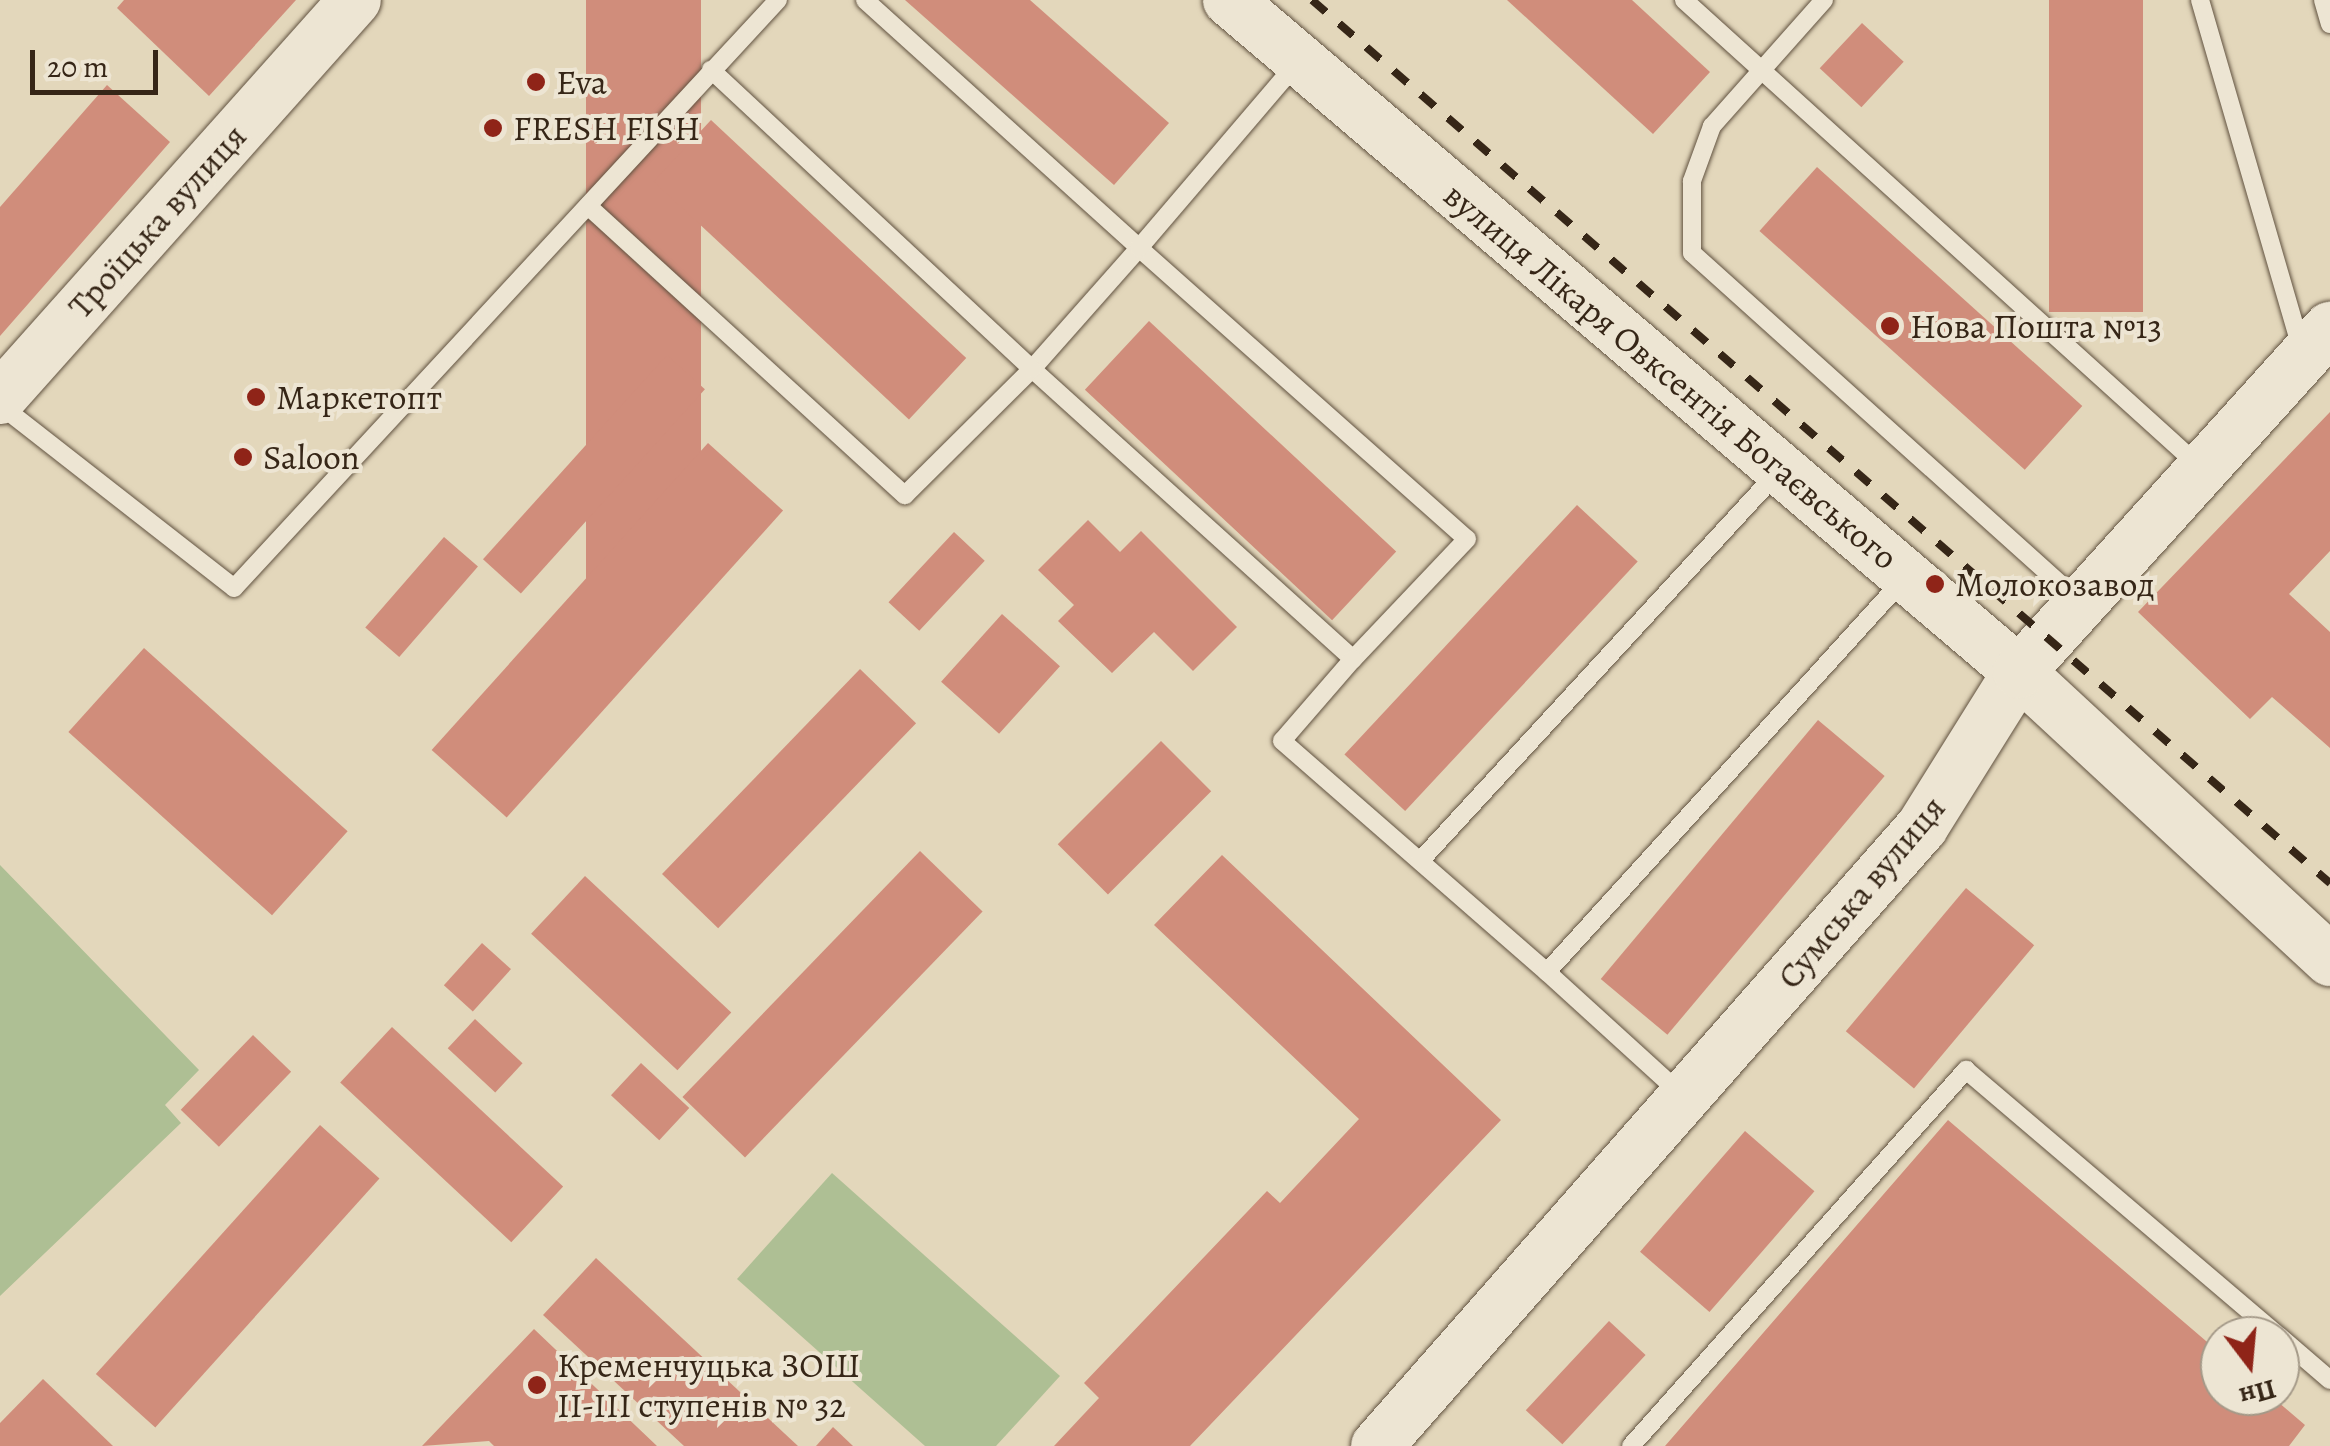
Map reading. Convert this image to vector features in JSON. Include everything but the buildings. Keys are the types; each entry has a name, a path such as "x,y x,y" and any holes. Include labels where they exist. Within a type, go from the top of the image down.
{"street":[{"name":"Троїцька вулиця","path":"0,401 355,0"},
{"name":"вулиця Лікаря Овксентія Богаєвського","path":"1229,0 2019,672 2330,960"},
{"name":"Сумська вулиця","path":"1378,1446 1922,828 2019,672 2200,467 2317,342"}],"lane":[{"path":"0,401 234,588 778,0"},
{"path":"865,0 1467,539 1353,659 1282,741 1685,1098"},
{"path":"1684,0 2200,467"},
{"path":"1824,0 1712,126 1692,182 1692,253 2082,604"},
{"path":"2200,0 2317,342"},
{"path":"2324,0 2330,24"},
{"path":"588,206 904,495 1032,369 1299,60"},
{"path":"711,70 1032,369 1353,659"},
{"path":"1420,861 1780,469"},
{"path":"1547,972 1906,576"},
{"path":"1630,1446 1966,1070 2256,1316"},
{"path":"2300,1354 2330,1380"}],"green space":[{"path":"0,865 199,1070 165,1105 181,1123 0,1296"},
{"path":"832,1173 1060,1376 996,1446 925,1446 737,1279"}],"railway":[{"path":"1312,0 2330,883"}],"place":[{"name":"Eva","path":"536,82"},
{"name":"FRESH FISH","path":"493,128"},
{"name":"Нова Пошта №13","path":"1890,326"},
{"name":"Маркетопт","path":"256,397"},
{"name":"Saloon","path":"243,457"},
{"name":"Молокозавод","path":"1935,584"},
{"name":"Кременчуцька ЗОШ ІІ-ІІІ ступенів № 32","path":"537,1385"}]}
